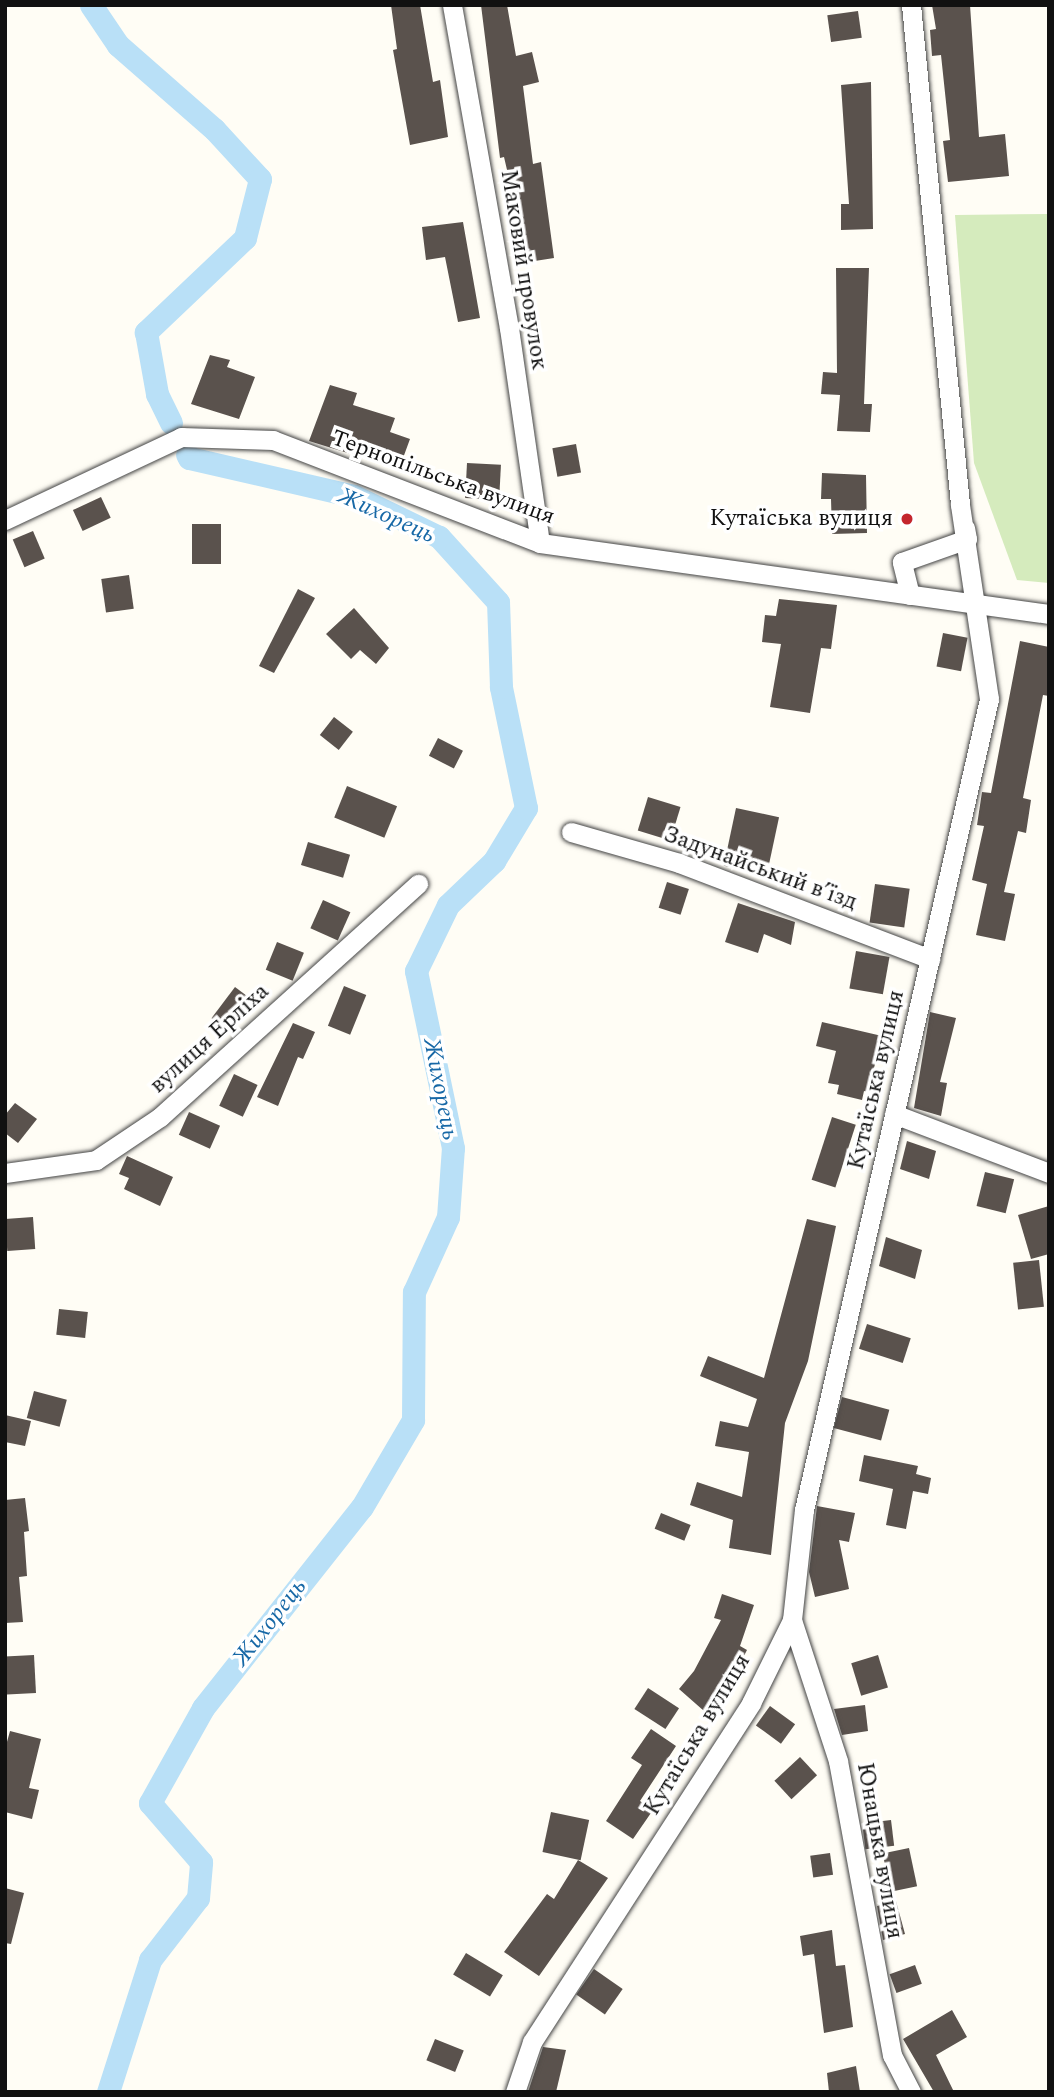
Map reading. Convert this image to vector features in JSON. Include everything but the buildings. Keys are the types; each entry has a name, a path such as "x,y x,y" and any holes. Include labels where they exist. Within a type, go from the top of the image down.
{"street":[{"name":"Маковий провулок","path":"452,5 509,328 540,544"},
{"name":"Кутаїська вулиця","path":"514,2092 532,2042 751,1703 792,1620 804,1510 989,699 977,604 962,519 911,5"},
{"name":"Тернопільська вулиця","path":"5,520 181,437 273,440 540,544 1049,614"},
{"path":"910,595 902,562 967,539 962,519"},
{"name":"Задунайський в’їзд","path":"571,832 679,863 930,959"},
{"name":"вулиця Ерліха","path":"5,1173 96,1160 160,1117 418,884"},
{"path":"894,1114 1049,1173"},
{"name":"Юнацька вулиця","path":"792,1620 838,1761 891,2055 911,2092"}],"green space":[{"path":"1049,214 1049,583 1017,580 974,463 955,215"}],"waterway":[{"name":"Жихорець","path":"91,5 118,45 214,129 260,179 245,238 146,332 157,394 171,423"},
{"name":"Жихорець","path":"108,2092 150,1960 198,1898 201,1862 150,1803 203,1708 362,1507 413,1420 414,1292 448,1217 453,1148 416,971 448,905 494,861 526,808 501,687 498,602 439,537 354,496 189,458 187,454"}],"place":[{"name":"Кутаїська вулиця","path":"907,519"}]}
